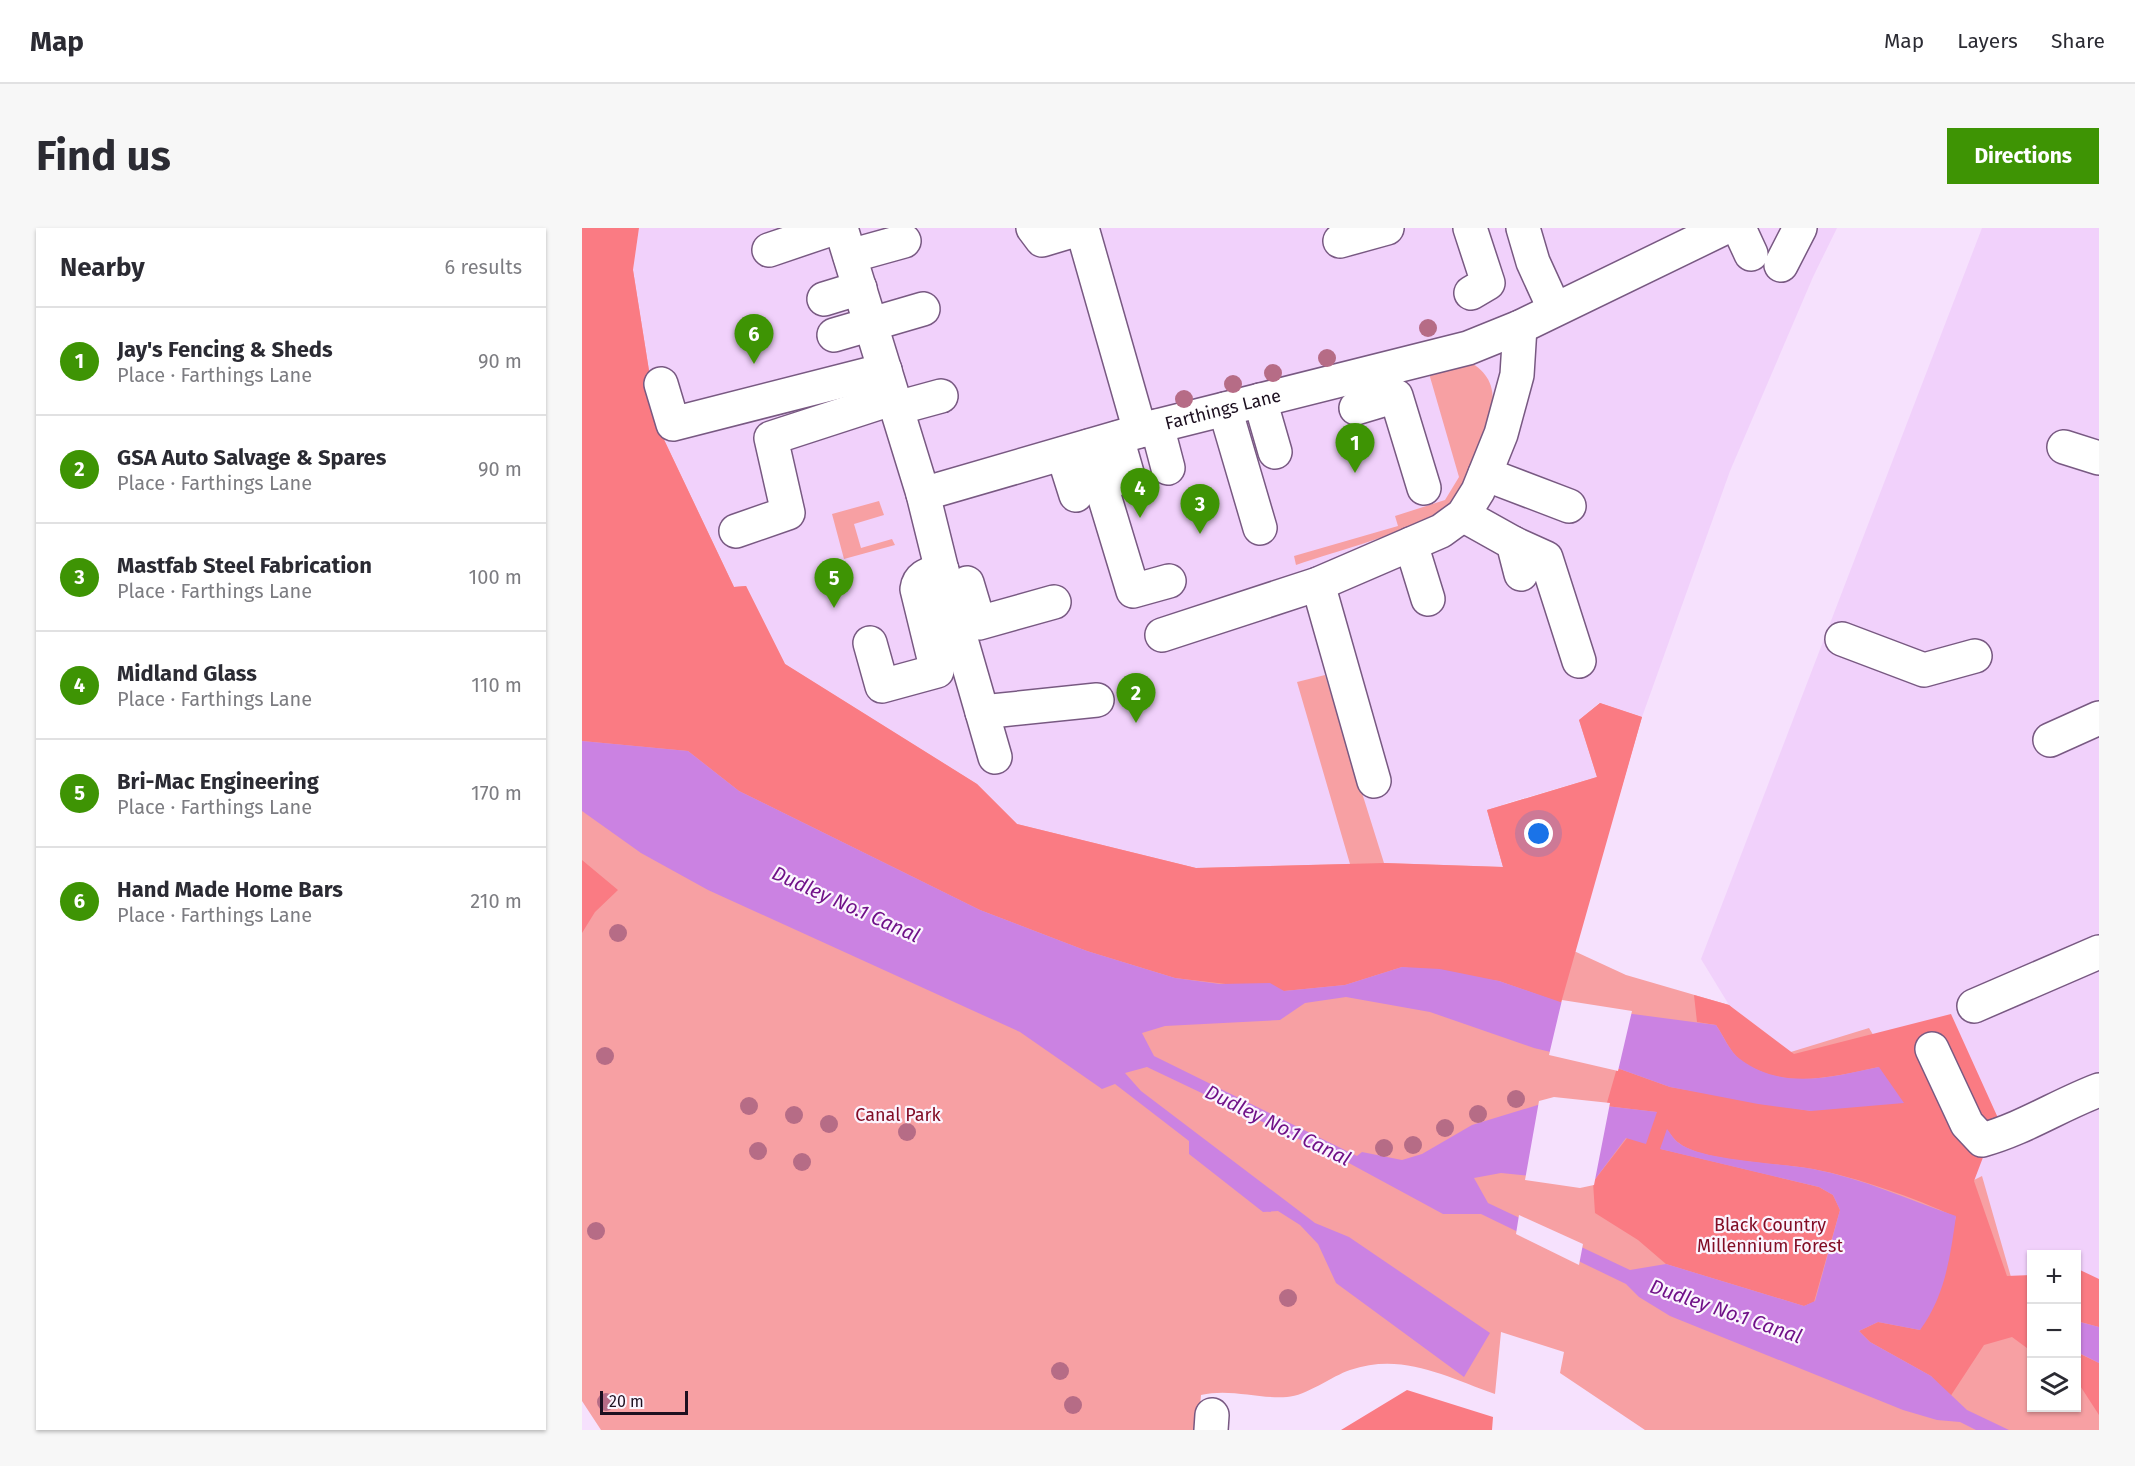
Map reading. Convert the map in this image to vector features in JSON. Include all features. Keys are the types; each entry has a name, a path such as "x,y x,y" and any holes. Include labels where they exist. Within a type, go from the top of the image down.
{"street":[{"path":"769,250 834,228"},
{"path":"1033,228 1042,240 1082,228 1133,591 1169,581"},
{"path":"1340,241 1387,228"},
{"path":"1471,293 1488,283 1469,240 1523,228 1533,262 1554,308"},
{"name":"Farthings Lane","path":"923,494 1113,439 1260,400 1355,405 1468,348 1520,327 1676,238 1724,228"},
{"path":"1757,249 1800,228"},
{"path":"904,241 846,242 923,494 952,570 979,623 1054,602"},
{"path":"824,299 860,288"},
{"path":"834,335 923,309"},
{"path":"1162,635 1318,584 1441,531 1463,515 1485,474 1501,434 1517,375 1520,327"},
{"path":"661,384 673,424 892,392 941,396"},
{"path":"736,531 788,513 771,438 892,392"},
{"path":"1355,405 1396,396 1425,488"},
{"path":"1260,400 1275,452"},
{"path":"1225,409 1260,528"},
{"path":"1113,439 1168,468"},
{"path":"1113,439 1129,480"},
{"path":"1076,495 1113,439"},
{"path":"2064,447 2099,458"},
{"path":"1485,474 1569,506"},
{"path":"1463,515 1513,543 1546,558 1579,661"},
{"path":"1513,543 1521,574"},
{"path":"1411,544 1428,599"},
{"path":"870,643 882,686 937,671 917,589 918,582 925,575 952,570"},
{"path":"952,570 982,712 995,757"},
{"path":"1318,584 1374,781"},
{"path":"1842,639 1924,670 1975,656"},
{"path":"982,712 1097,700"},
{"path":"2050,740 2099,718"},
{"path":"1974,1006 2099,952"},
{"path":"1932,1049 1967,1124 1982,1140 2010,1132 2099,1090"}],"shaded area":[{"path":"639,228 1837,228 1813,277 1730,471 1642,717 1599,703 1579,720 1597,777 1504,804 1503,867 1384,863 1196,868 1017,824 977,784 785,664 746,587 734,587 658,427 633,270"},
{"path":"1982,228 2099,228 2099,1279 2081,1272 2081,1250 2027,1250 2027,1275 2007,1277 1794,1054 1729,1005 1701,959"}],"green space":[{"name":"Canal Park","path":"582,228 633,270 658,427 734,587 746,586 785,664 977,784 1017,824 1196,868 1350,864 1297,682 1325,675 1384,863 1503,867 1487,810 1597,777 1579,720 1600,703 1642,717 1574,951 1626,975 1729,1005 1781,1055 1869,1028 1964,1185 1982,1176 2013,1284 2027,1282 2027,1412 2081,1412 2081,1279 2099,1290 2099,1430 1645,1430 1560,1373 1564,1352 1501,1332 1495,1394 1424,1369 1406,1365 1369,1365 1350,1370 1294,1396 1276,1397 1233,1393 1201,1395 1198,1430 601,1430 582,1401"},
{"path":"582,228 639,228 633,270 658,427 734,587 746,586 785,664 977,784 1017,824 1196,868 1384,863 1503,867 1487,810 1597,777 1579,720 1600,703 1642,717 1561,1003 1499,981 1402,967 1345,985 1284,991 1175,978 1087,951 980,910 739,791 688,751 582,741"},
{"path":"1463,359 1483,372 1490,384 1493,399 1482,445 1471,473 1457,496 1436,514 1418,523 1296,565 1294,556 1398,526 1395,516 1445,500 1459,477 1428,370"},
{"path":"879,501 884,515 854,524 861,548 892,539 895,545 844,559 832,514"},
{"path":"582,860 618,890 595,912 582,933"},
{"name":"Black Country Millennium Forest","path":"1694,995 1729,1005 1794,1054 1951,1014 1998,1118 1974,1181 2007,1276 2027,1275 2027,1348 2012,1337 1984,1345 1950,1397 1931,1376 1870,1342 1859,1331 1878,1322 1920,1330 1956,1217 1866,1183 1813,1169 1705,1154 1679,1143 1667,1130 1661,1149 1819,1187 1833,1195 1840,1210 1814,1302 1804,1306 1666,1264 1638,1240 1595,1213 1593,1182 1627,1138 1657,1112 1606,1106 1617,1068 1670,1087 1811,1111 1879,1067 1808,1079 1773,1076 1756,1070 1736,1057 1716,1025 1697,1022"},
{"path":"2081,1270 2099,1279 2099,1327 2081,1322"},
{"path":"2081,1354 2099,1363 2099,1415 2081,1387"},
{"path":"1407,1390 1493,1417 1492,1430 1341,1430"}],"water":[{"name":"Dudley No.1 Canal","path":"582,741 688,751 739,791 980,910 1087,951 1175,978 1220,984 1270,983 1284,991 1345,985 1402,967 1440,969 1499,981 1572,1006 1716,1025 1736,1056 1756,1069 1773,1075 1808,1079 1879,1067 1904,1103 1811,1111 1758,1104 1670,1087 1617,1068 1534,1048 1430,1012 1346,997 1305,1003 1280,1020 1165,1026 1142,1033 1154,1056 1357,1156 1362,1152 1402,1160 1422,1154 1472,1125 1554,1100 1657,1112 1646,1144 1626,1138 1593,1182 1501,1173 1474,1178 1488,1203 1630,1270 1666,1264 1804,1306 1815,1301 1840,1210 1833,1195 1819,1187 1660,1149 1667,1129 1679,1143 1705,1154 1831,1173 1956,1216 1949,1262 1941,1290 1920,1330 1878,1322 1859,1331 1870,1342 1931,1376 1967,1410 2009,1430 1976,1430 1960,1422 1937,1420 1903,1410 1670,1316 1639,1297 1626,1284 1481,1214 1443,1214 1347,1162 1147,1067 1125,1073 1141,1091 1315,1223 1349,1237 1490,1333 1464,1377 1336,1283 1318,1244 1300,1225 1278,1211 1263,1212 1189,1154 1189,1141 1115,1084 1102,1089 1020,1032 708,890 641,853 582,811"},
{"path":"2081,1322 2099,1327 2099,1363 2081,1354"}],"pier":[{"path":"1562,1000 1632,1011 1618,1071 1549,1055"},
{"path":"1554,1097 1610,1103 1594,1185 1580,1188 1525,1180 1539,1101"},
{"path":"1519,1215 1583,1244 1579,1265 1516,1234"}],"place":[{"name":"Hand Made Home Bars","path":"754,364"},
{"name":"Jay's Fencing & Sheds","path":"1355,473"},
{"name":"Midland Glass","path":"1140,518"},
{"name":"Mastfab Steel Fabrication","path":"1200,534"},
{"name":"Bri-Mac Engineering","path":"834,608"},
{"name":"GSA Auto Salvage & Spares","path":"1136,723"}]}
